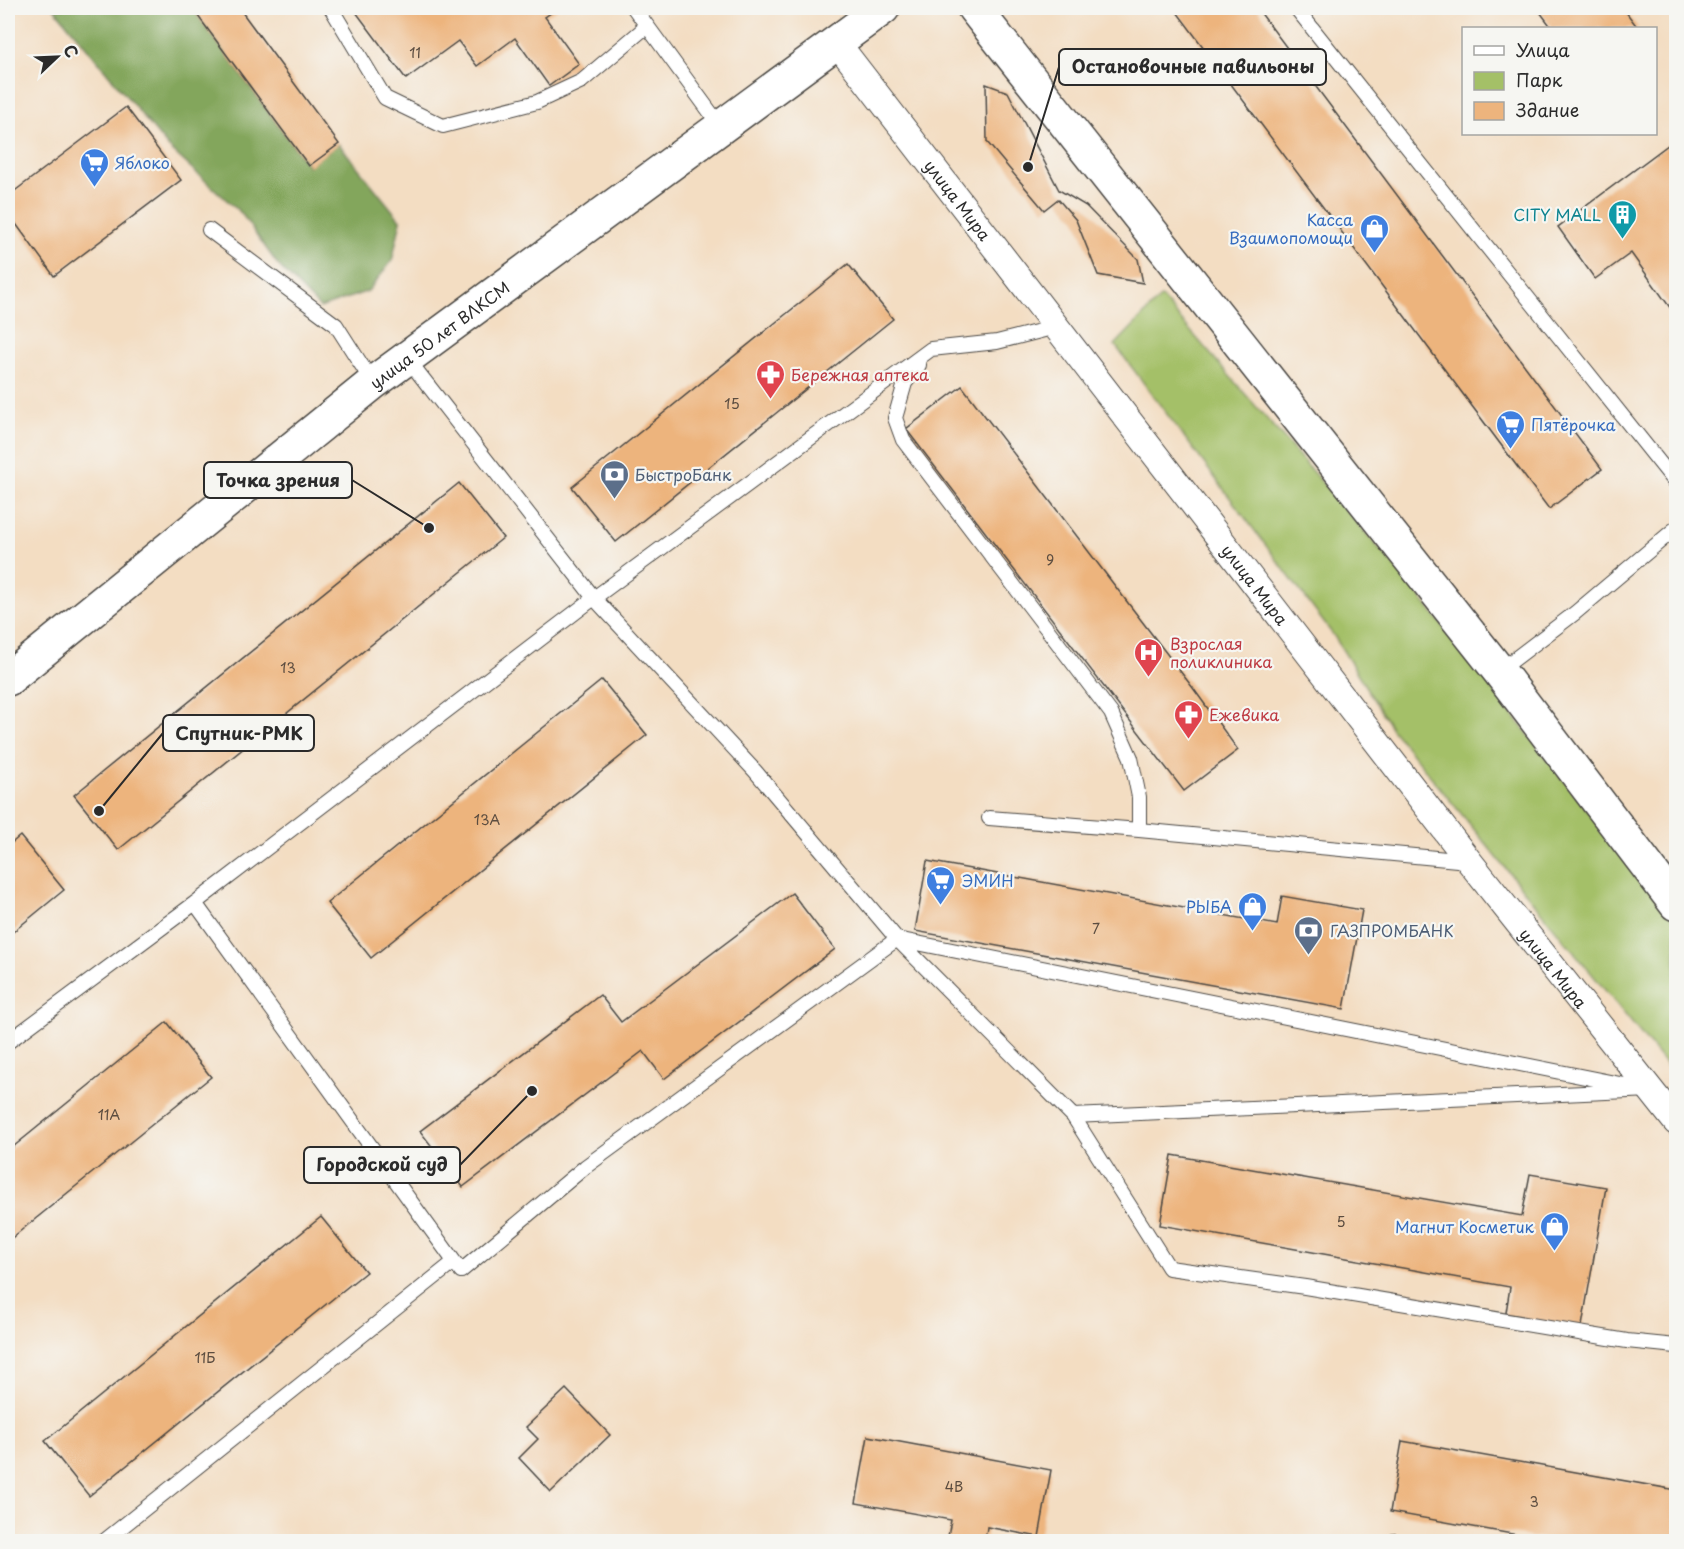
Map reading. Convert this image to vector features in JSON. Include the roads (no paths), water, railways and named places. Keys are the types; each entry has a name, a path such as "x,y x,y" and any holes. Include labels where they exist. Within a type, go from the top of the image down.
{"street":[{"name":"улица 50 лет ВЛКСМ","path":"8,679 406,357 884,8"},
{"path":"974,8 1499,671 1677,904"},
{"name":"улица Мира","path":"837,43 1469,861 1677,1122"}],"lane":[{"path":"331,8 385,98 443,126 537,102 582,81 647,26"},
{"path":"634,8 721,127"},
{"path":"1296,8 1677,483"},
{"path":"209,230 336,325 373,383"},
{"path":"8,1042 195,903 594,598 932,349 997,342 1056,327"},
{"path":"932,349 904,383 895,418 903,440 1111,712 1131,758 1139,797 1139,830"},
{"path":"406,357 594,598 754,771 897,939 1073,1116 1169,1268 1305,1287 1627,1341 1677,1346"},
{"path":"1499,671 1575,613 1677,528"},
{"path":"989,818 1469,861"},
{"path":"195,903 461,1271 585,1167 897,939 1651,1090"},
{"path":"1073,1116 1651,1090"},
{"path":"103,1542 454,1262"}],"place":[{"name":"Остановочные павильоны","path":"1028,167"},
{"name":"Яблоко","path":"94,188"},
{"name":"CITY MALL","path":"1622,240"},
{"name":"Касса Взаимопомощи","path":"1374,254"},
{"name":"Бережная аптека","path":"770,400"},
{"name":"Пятёрочка","path":"1510,450"},
{"name":"БыстроБанк","path":"614,500"},
{"name":"Точка зрения","path":"429,528"},
{"name":"Взрослая поликлиника","path":"1149,678"},
{"name":"Ежевика","path":"1188,740"},
{"name":"Спутник-РМК","path":"99,811"},
{"name":"ЭМИН","path":"941,906"},
{"name":"РЫБА","path":"1253,932"},
{"name":"ГАЗПРОМБАНК","path":"1309,956"},
{"name":"Городской суд","path":"532,1091"},
{"name":"Магнит Косметик","path":"1555,1252"}]}
